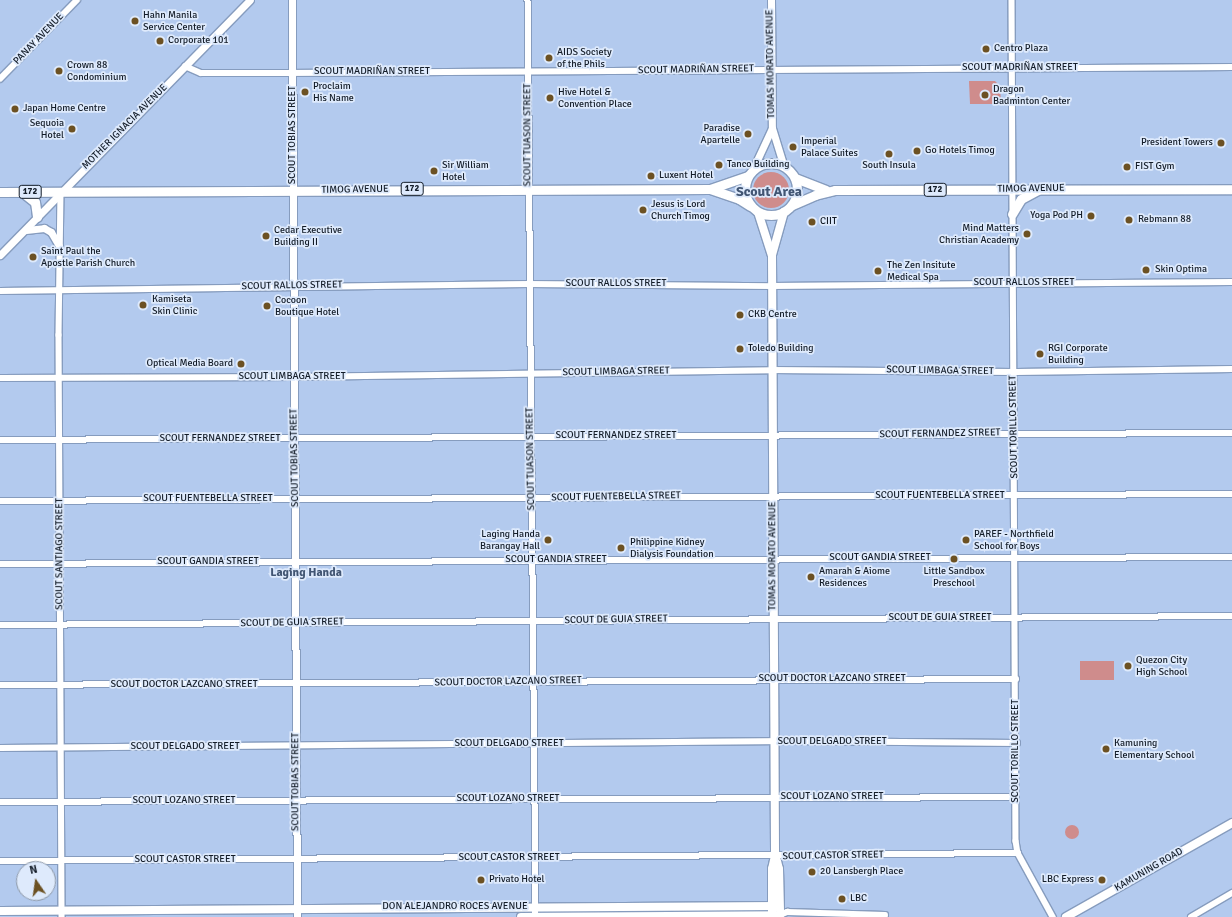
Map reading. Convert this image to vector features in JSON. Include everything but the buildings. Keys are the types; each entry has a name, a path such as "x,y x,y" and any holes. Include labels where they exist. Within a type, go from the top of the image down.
{"main road":[{"name":"172","path":"750,174 769,163 784,167 794,178"},
{"name":"TIMOG AVENUE","path":"710,189 750,174"},
{"path":"750,174 744,192 754,210"},
{"name":"TIMOG AVENUE","path":"794,178 816,188 829,191 1232,188"},
{"path":"792,205 797,194 794,178"},
{"name":"TIMOG AVENUE","path":"0,192 710,189 738,199 754,210"},
{"path":"1012,214 1023,198 1042,189"},
{"name":"TIMOG AVENUE","path":"792,205 829,191"},
{"path":"21,192 35,202 37,217"},
{"name":"172","path":"754,210 771,216 784,212 792,205"},
{"name":"TOMAS MORATO AVENUE","path":"754,210 772,256"},
{"name":"TOMAS MORATO AVENUE","path":"778,915 772,869 775,856 775,797 772,256 784,212"},
{"name":"KAMUNING ROAD","path":"1066,917 1232,823"},
{"name":"DON ALEJANDRO ROCES AVENUE","path":"0,911 62,914 297,908 776,905"},
{"path":"616,906 616,916"},
{"name":"DON ALEJANDRO ROCES AVENUE","path":"521,917 778,915"}],"street":[{"name":"PANAY AVENUE","path":"0,79 77,0"},
{"name":"MOTHER IGNACIA AVENUE","path":"0,255 250,0"},
{"name":"SCOUT TOBIAS STREET","path":"292,0 294,438 296,498 295,622 297,917"},
{"name":"SCOUT TUASON STREET","path":"528,0 528,189 536,917"},
{"name":"TOMAS MORATO AVENUE","path":"771,0 772,128 784,167"},
{"name":"SCOUT TORILLO STREET","path":"1012,0 1013,372 1015,433 1016,797 1018,853 1053,917"},
{"name":"SCOUT MADRIÑAN STREET","path":"185,66 201,73 1232,67"},
{"name":"TOMAS MORATO AVENUE","path":"750,174 772,128"},
{"name":"SCOUT SANTIAGO STREET","path":"61,192 59,246 59,440 62,914"},
{"path":"24,231 34,227 44,228 51,232 59,246"},
{"name":"SCOUT RALLOS STREET","path":"0,291 294,285 529,284 772,286 1232,282"},
{"name":"SCOUT LIMBAGA STREET","path":"0,378 294,377 772,370 1013,372 1232,369"},
{"name":"SCOUT FERNANDEZ STREET","path":"0,440 1015,433 1232,433"},
{"name":"SCOUT FUENTEBELLA STREET","path":"0,500 532,498 773,495 1014,496 1232,494"},
{"name":"SCOUT GANDIA STREET","path":"0,564 773,558 1232,557"},
{"name":"SCOUT DE GUIA STREET","path":"0,625 532,621 774,617 1015,618 1232,616"},
{"name":"SCOUT DOCTOR LAZCANO STREET","path":"0,685 1016,678"},
{"name":"SCOUT DELGADO STREET","path":"0,748 774,741 1017,743"},
{"name":"SCOUT LOZANO STREET","path":"0,802 534,798 1016,797"},
{"name":"SCOUT CASTOR STREET","path":"0,861 535,858 1018,853"},
{"path":"1191,917 1232,893"},
{"path":"776,905 778,915"},
{"name":"DON ALEJANDRO ROCES AVENUE","path":"778,915 885,915"}],"shaded area":[{"name":"Dragon Badminton Center","path":"969,81 995,81 1000,86 1001,104 970,104"},
{"path":"775,172 784,177 788,183 788,197 784,203 775,208 767,208 758,203 754,197 753,186 758,177 764,173"},
{"path":"1080,661 1114,661 1114,680 1080,680"},
{"path":"1072,825 1077,827 1079,832 1077,837 1072,839 1067,837 1065,832 1067,827"}],"place":[{"name":"Hahn Manila Service Center","path":"135,21"},
{"name":"Corporate 101","path":"160,41"},
{"name":"Centro Plaza","path":"986,49"},
{"name":"AIDS Society of the Phils","path":"549,58"},
{"name":"Crown 88 Condominium","path":"59,71"},
{"name":"Proclaim His Name","path":"305,92"},
{"name":"Dragon Badminton Center","path":"985,95"},
{"name":"Hive Hotel & Convention Place","path":"550,98"},
{"name":"Japan Home Centre","path":"15,109"},
{"name":"Sequoia Hotel","path":"72,129"},
{"name":"Paradise Apartelle","path":"748,134"},
{"name":"President Towers","path":"1221,143"},
{"name":"Imperial Palace Suites","path":"793,147"},
{"name":"Go Hotels Timog","path":"917,151"},
{"name":"South Insula","path":"889,154"},
{"name":"Tanco Building","path":"719,165"},
{"name":"FIST Gym","path":"1127,167"},
{"name":"Sir William Hotel","path":"434,171"},
{"name":"Luxent Hotel","path":"651,176"},
{"name":"Jesus is Lord Church Timog","path":"643,210"},
{"name":"Yoga Pod PH","path":"1091,216"},
{"name":"Rebmann 88","path":"1129,220"},
{"name":"CIIT","path":"812,222"},
{"name":"Mind Matters Christian Academy","path":"1027,234"},
{"name":"Cedar Executive Building II","path":"266,236"},
{"name":"Saint Paul the Apostle Parish Church","path":"33,257"},
{"name":"Skin Optima","path":"1146,270"},
{"name":"The Zen Insitute Medical Spa","path":"878,271"},
{"name":"Kamiseta Skin Clinic","path":"143,305"},
{"name":"Cocoon Boutique Hotel","path":"267,306"},
{"name":"CKB Centre","path":"740,315"},
{"name":"Toledo Building","path":"740,349"},
{"name":"RGI Corporate Building","path":"1040,354"},
{"name":"Optical Media Board","path":"241,364"},
{"name":"Laging Handa Barangay Hall","path":"548,540"},
{"name":"PAREF - Northfield School for Boys","path":"966,540"},
{"name":"Philippine Kidney Dialysis Foundation","path":"621,548"},
{"name":"Little Sandbox Preschool","path":"954,559"},
{"name":"Amarah & Aiome Residences","path":"811,577"},
{"name":"Quezon City High School","path":"1128,666"},
{"name":"Kamuning Elementary School","path":"1106,749"},
{"name":"20 Lansbergh Place","path":"812,872"},
{"name":"Privato Hotel","path":"481,880"},
{"name":"LBC Express","path":"1102,880"},
{"name":"LBC","path":"842,899"}],"district":[{"name":"Scout Area","path":"769,192"},
{"name":"Laging Handa","path":"306,573"}]}
